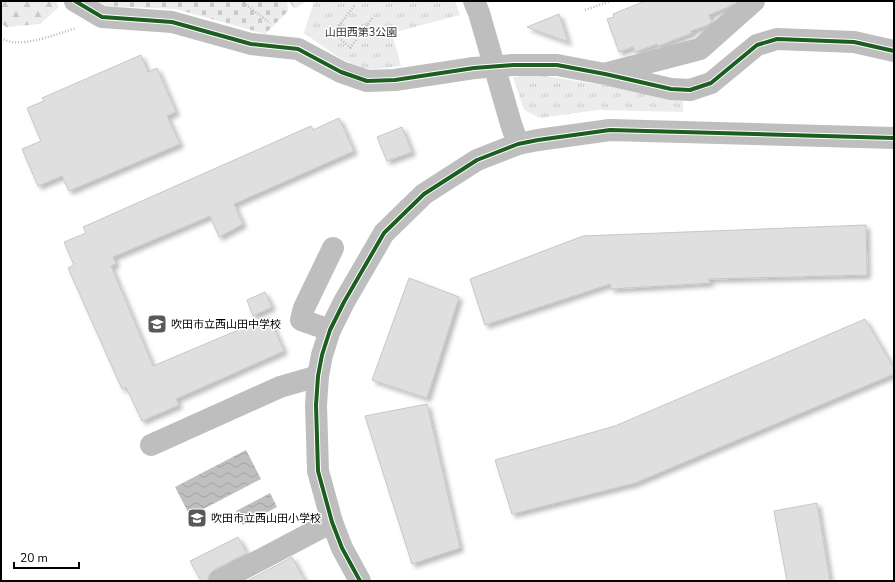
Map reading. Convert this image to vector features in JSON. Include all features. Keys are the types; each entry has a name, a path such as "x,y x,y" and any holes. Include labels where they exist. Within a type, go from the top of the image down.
{"street":[{"path":"75,1 102,17 172,22 252,44 298,49 341,72 367,81 395,80 474,68 513,65 557,65 671,89 690,90 712,83 757,45 777,39 854,42 894,51"},
{"path":"474,1 479,13 518,144"},
{"path":"605,74 700,49 754,1"},
{"path":"360,581 342,548 332,522 318,471 316,405 318,376 322,354 330,330 344,302 384,233 424,194 478,160 518,144 610,130 894,138"},
{"path":"330,330 301,320 304,308 333,248"},
{"path":"151,445 280,387 318,376"},
{"path":"220,581 332,522"}],"path":[{"path":"585,10 611,1"},
{"path":"351,48 333,33 355,5"},
{"path":"1,38 6,41 34,42 102,17"},
{"path":"347,53 373,17"}],"green space":[{"path":"1,1 56,1 59,7 40,24 6,27 1,23"},
{"path":"98,1 287,1 288,11 265,34 176,9 106,6"},
{"path":"289,1 307,1 295,9"},
{"name":"山田西第3公園","path":"314,1 455,1 460,15 392,33 401,66 366,70 338,57 304,33"},
{"path":"539,75 683,98 683,112 598,110 540,118 524,110 513,77"}],"water":[{"path":"246,450 261,479 190,516 175,487"},
{"path":"270,493 277,507 243,525 236,511"}],"building":[{"path":"645,1 735,1 728,7 709,15 712,22 691,31 692,33 658,46 657,44 635,52 633,47 619,52 607,19 614,17 613,14"},
{"path":"559,14 568,42 527,27"},
{"path":"141,55 148,72 157,68 176,112 167,116 180,144 69,191 62,176 38,186 22,149 41,141 27,108 44,101 42,98"},
{"path":"339,118 354,151 234,204 243,224 219,237 210,216 113,257 116,264 111,266 153,366 269,317 284,351 176,399 179,405 142,421 126,387 122,389 68,268 74,265 64,242 86,233 83,227 311,126 313,130"},
{"path":"402,127 412,152 387,161 377,137"},
{"path":"866,225 867,275 709,279 710,283 611,289 610,284 485,325 470,279 583,236"},
{"path":"409,278 459,297 427,398 372,380"},
{"path":"265,292 272,307 253,316 247,300"},
{"path":"865,319 894,368 894,374 635,483 512,514 495,460 615,426"},
{"path":"427,404 460,548 412,564 365,416"},
{"path":"817,503 830,581 787,581 774,511"},
{"path":"238,537 247,553 214,570 209,575 208,581 201,581 190,561"},
{"path":"292,557 305,581 247,581"}],"cycle path":[{"path":"75,1 102,17 172,22 251,44 298,49 341,72 367,81 395,80 474,68 513,65 557,65 671,89 690,90 711,83 757,45 777,39 854,42 894,51"},
{"path":"360,581 342,548 332,522 318,471 316,405 318,376 322,355 330,330 344,302 384,233 424,194 477,160 518,144 610,130 894,138"}],"place":[{"name":"吹田市立西山田中学校","path":"157,324"},
{"name":"吹田市立西山田小学校","path":"197,518"}]}
